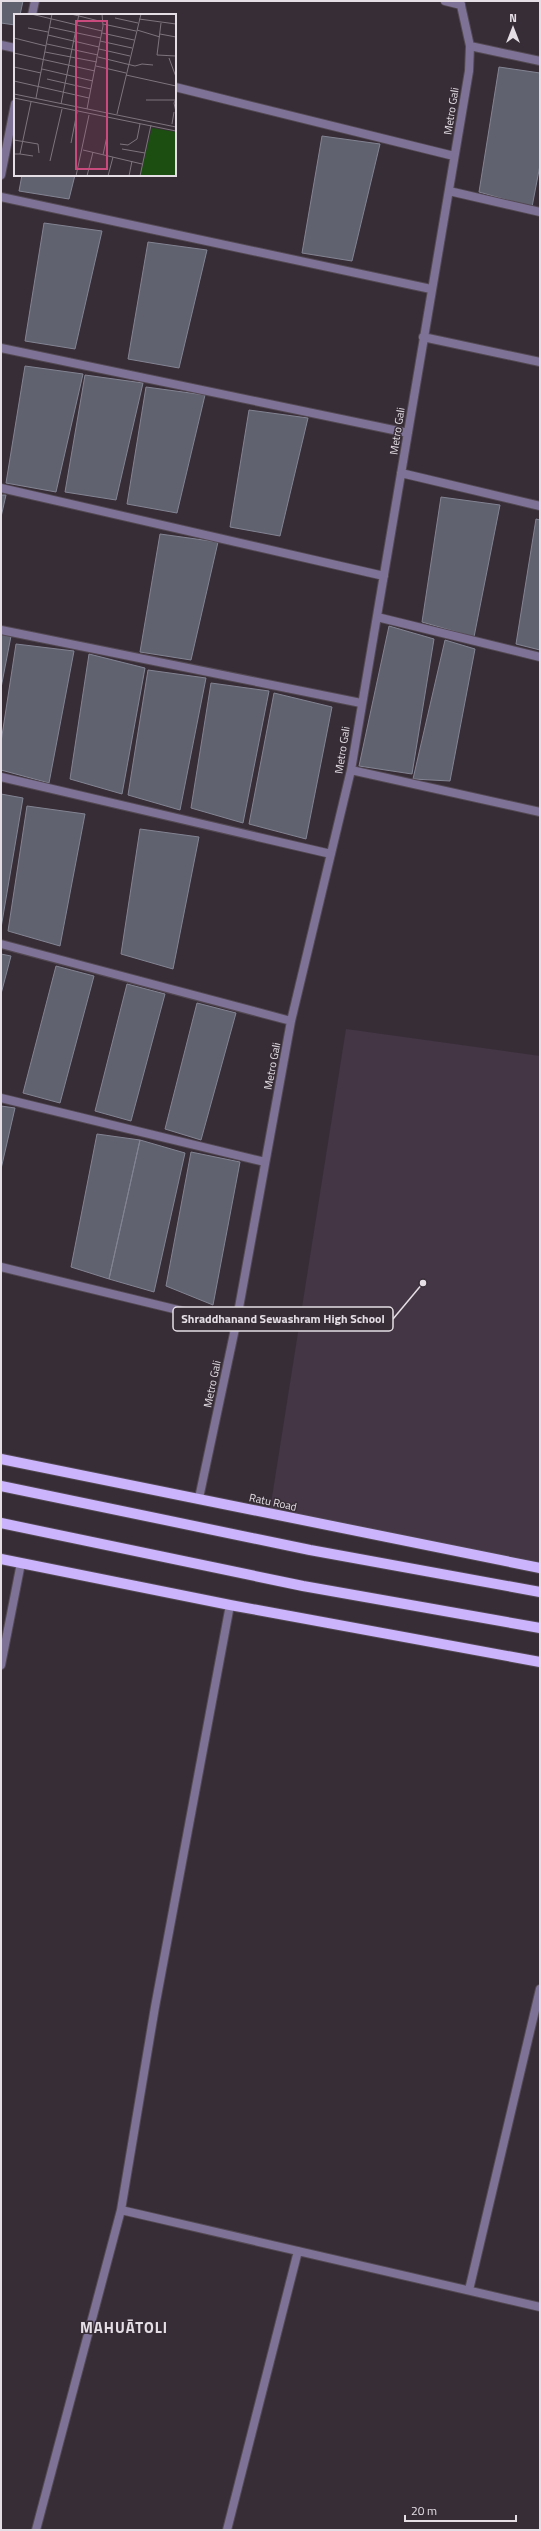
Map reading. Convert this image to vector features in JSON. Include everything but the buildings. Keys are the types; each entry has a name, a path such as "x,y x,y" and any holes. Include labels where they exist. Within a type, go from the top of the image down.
{"main road":[{"name":"Ratu Road","path":"1,1459 199,1498 364,1534 540,1568"},
{"path":"1,1486 310,1550 540,1592"},
{"path":"1,1523 303,1586 540,1628"},
{"path":"1,1559 230,1605 540,1662"}],"street":[{"path":"32,14 35,1"},
{"path":"445,1 461,3"},
{"name":"Metro Gali","path":"199,1498 236,1324 291,1021 351,770 361,703 377,617 431,289 469,71 470,46 461,3"},
{"path":"1,45 14,48"},
{"path":"470,46 540,61"},
{"path":"176,87 454,156"},
{"path":"1,175 14,109"},
{"path":"449,191 540,212"},
{"path":"1,197 431,289"},
{"path":"423,337 540,362"},
{"path":"1,348 408,432"},
{"path":"401,473 540,506"},
{"path":"1,488 384,576"},
{"path":"377,617 540,657"},
{"path":"1,630 361,703"},
{"path":"351,770 540,812"},
{"path":"1,777 331,854"},
{"path":"1,944 291,1021"},
{"path":"1,1098 265,1162"},
{"path":"1,1267 236,1324"},
{"path":"1,1665 21,1563"},
{"path":"36,2530 121,2210 155,2007 230,1605"},
{"path":"469,2290 540,1989"},
{"path":"121,2210 540,2307"},
{"path":"227,2530 298,2251"}],"shaded area":[{"path":"346,1029 540,1056 540,1565 270,1510"}],"place":[{"name":"Shraddhanand Sewashram High School","path":"423,1283"}],"district":[{"name":"MAHUĀTOLI","path":"124,2327"}]}
